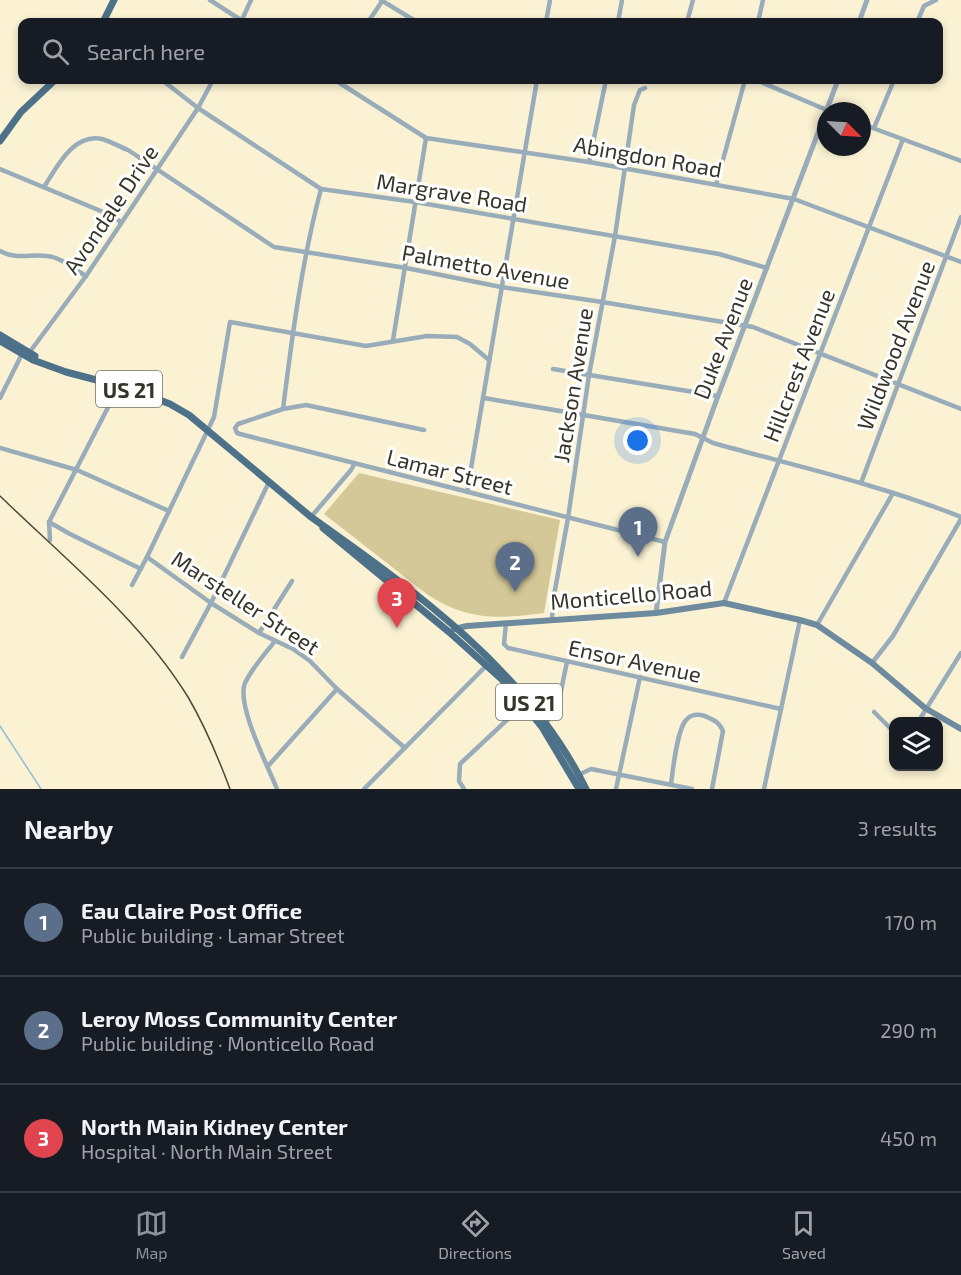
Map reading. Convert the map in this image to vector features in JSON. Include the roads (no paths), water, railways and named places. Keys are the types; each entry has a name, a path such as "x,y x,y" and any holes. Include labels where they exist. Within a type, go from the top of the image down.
{"main road":[{"path":"105,18 114,0"},
{"path":"0,141 21,112 51,84"},
{"name":"US 21","path":"0,335 26,354"},
{"name":"US 21","path":"0,342 66,372 119,386 170,404 189,415 314,519 402,583 489,663 526,701 585,789"},
{"name":"Monticello Road","path":"452,630 506,623 656,613 724,603 817,626 872,663 925,708 961,729"},
{"name":"US 21","path":"576,776 579,789"}],"street":[{"path":"210,0 236,18"},
{"path":"244,18 251,0"},
{"path":"371,18 382,0 411,18"},
{"path":"547,18 550,0"},
{"path":"619,18 622,0"},
{"path":"688,18 693,0"},
{"path":"759,18 763,0"},
{"path":"860,18 867,0"},
{"path":"919,18 924,6 936,0"},
{"name":"Margrave Road","path":"167,84 198,108 321,189 513,218 719,254 767,268"},
{"name":"Avondale Drive","path":"0,398 26,354 86,276 198,108 211,84"},
{"name":"Abingdon Road","path":"341,84 426,138 589,162 794,199 961,262"},
{"path":"467,492 536,84"},
{"path":"589,162 605,84"},
{"path":"716,186 744,84"},
{"path":"766,84 817,105"},
{"name":"Duke Avenue","path":"831,102 837,84"},
{"path":"874,128 892,84"},
{"name":"Jackson Avenue","path":"552,620 589,375 615,236 634,105 640,90 645,88"},
{"path":"871,127 961,161"},
{"path":"393,340 426,138"},
{"name":"Palmetto Avenue","path":"44,187 66,153 85,140 101,139 128,150 274,247 405,268 501,287 753,327 961,410"},
{"name":"Duke Avenue","path":"656,613 665,542 702,437 817,139"},
{"name":"Hillcrest Avenue","path":"724,603 903,139"},
{"path":"0,169 108,214 121,222"},
{"path":"321,189 292,333 283,409 306,405 424,430"},
{"name":"Wildwood Avenue","path":"861,483 961,217"},
{"path":"0,251 9,256 48,256 62,261 86,276"},
{"path":"132,585 214,417 230,322 366,346 427,336 457,337 470,344 489,360"},
{"path":"553,369 718,396"},
{"path":"50,540 49,522 119,386"},
{"path":"484,398 696,434 713,443 861,483 961,518 892,636 872,663"},
{"name":"Lamar Street","path":"283,409 238,424 235,430 240,434 665,542"},
{"path":"0,448 77,470 169,511"},
{"path":"314,519 355,463"},
{"path":"182,657 211,603 269,482"},
{"path":"817,626 892,493"},
{"name":"Marsteller Street","path":"49,522 141,569"},
{"name":"Marsteller Street","path":"147,557 211,603 310,661 337,689 405,748"},
{"path":"259,633 292,580"},
{"path":"764,789 800,620"},
{"name":"Ensor Avenue","path":"506,623 504,644 508,648 781,709"},
{"path":"275,641 245,683 243,692 245,713 277,789"},
{"path":"920,717 961,652"},
{"path":"544,725 557,710 567,662"},
{"path":"364,789 489,663"},
{"path":"616,789 640,677"},
{"path":"268,766 337,689"},
{"path":"464,789 459,781 460,764 526,701"},
{"path":"874,712 889,727"},
{"path":"670,784 685,720 693,715 700,715 720,724 723,731 712,789"},
{"path":"576,776 591,769 692,789"}],"waterway":[{"path":"0,726 41,789"}],"railway":[{"path":"0,496 100,591 148,642 188,697 216,753 230,789"}],"place":[{"name":"Eau Claire Post Office","path":"638,557"},
{"name":"Leroy Moss Community Center","path":"515,592"},
{"name":"North Main Kidney Center","path":"397,628"}]}
